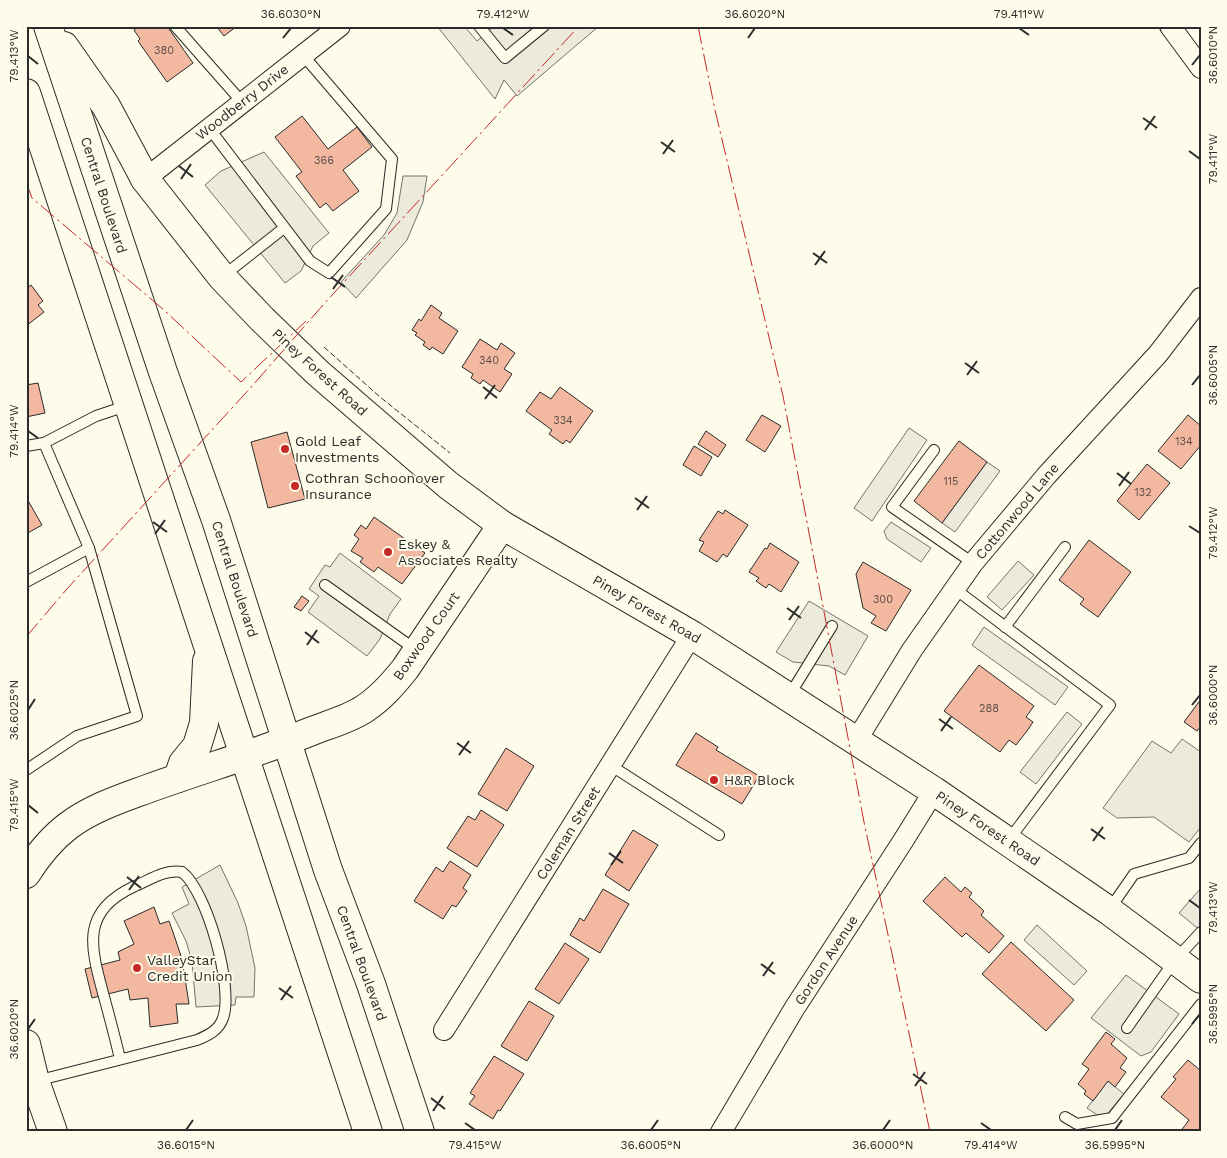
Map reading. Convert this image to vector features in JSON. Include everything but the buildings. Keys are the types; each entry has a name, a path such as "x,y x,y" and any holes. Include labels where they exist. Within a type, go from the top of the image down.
{"main road":[{"name":"Piney Forest Road","path":"49,26 106,106 145,179 222,277 318,373 448,485 502,525 692,635 934,791 1108,910 1201,980"},
{"name":"Central Boulevard","path":"49,26 163,372 216,520 328,870 371,984 420,1132"},
{"path":"26,93 368,1132"},
{"name":"Boxwood Court","path":"26,874 49,842 69,825 100,807 178,778 288,741 351,716 365,708 386,691 418,652 502,525"},
{"path":"178,778 184,763 197,746 204,724 207,642"},
{"path":"26,1044 35,1081 53,1132"}],"street":[{"name":"Woodberry Drive","path":"145,179 340,26"},
{"path":"1170,26 1201,68"},
{"name":"Cottonwood Lane","path":"856,740 912,650 973,563 1046,476 1158,354 1201,298"},
{"name":"Coleman Street","path":"444,1030 692,635"},
{"name":"Gordon Avenue","path":"721,1132 794,1009 934,791"}],"lane":[{"path":"175,26 242,102"},
{"path":"479,26 505,58 544,26"},
{"path":"209,128 310,261 329,272 386,209 392,159 303,55"},
{"path":"222,277 284,228"},
{"path":"26,446 44,443 96,416 129,405"},
{"path":"26,770 77,736 137,716 89,548 44,443"},
{"path":"934,450 892,508 973,563"},
{"path":"1005,627 1065,547"},
{"path":"26,582 89,548"},
{"path":"325,585 418,652"},
{"path":"955,589 1110,705 1008,841"},
{"path":"788,697 832,626"},
{"path":"610,765 719,836"},
{"path":"1108,910 1134,874 1189,858 1201,843"},
{"path":"35,1081 120,1059 205,1036 218,1026 223,1019 225,990 214,933 191,882 182,872 168,872 127,890 104,908 96,923 93,935 93,954 120,1059"},
{"path":"1127,1028 1174,960 1201,932"},
{"path":"1065,1116 1076,1124 1112,1118 1201,1004"}],"shaded area":[{"path":"437,26 464,26 477,41 495,26 599,26 517,96 504,80 495,99"},
{"path":"264,152 329,233 313,246 301,271 285,283 205,185 221,171"},
{"path":"403,176 427,176 423,202 407,240 356,298 341,282 384,235 397,213"},
{"path":"909,428 927,440 872,521 854,508"},
{"path":"987,462 1000,471 955,532 942,523"},
{"path":"891,522 931,548 921,562 887,539 884,531"},
{"path":"340,553 401,599 390,614 380,639 367,656 308,612 319,596 309,589 325,565 330,567"},
{"path":"1018,561 1034,575 1002,610 987,597"},
{"path":"809,601 868,636 845,675 829,666 793,662 776,652"},
{"path":"984,627 1068,687 1055,705 972,645"},
{"path":"1067,712 1082,724 1036,784 1020,772"},
{"path":"1182,739 1201,752 1201,827 1189,842 1154,817 1117,818 1103,808 1152,741 1171,753"},
{"path":"220,865 238,903 246,926 255,968 254,997 236,997 235,1005 196,1007 192,961 186,941 172,913 189,904 182,887"},
{"path":"1201,888 1201,931 1179,913"},
{"path":"1037,925 1087,971 1074,985 1024,940"},
{"path":"1126,975 1179,1014 1151,1052 1141,1056 1091,1018"},
{"path":"1108,1081 1124,1094 1103,1119 1087,1108"}],"fence":[{"path":"324,347 380,397 450,453"}],"power":[{"path":"26,637 66,590 253,385 323,305 579,26"},
{"path":"698,26 715,110 783,396 864,822 930,1132"},
{"path":"26,182 32,198 164,310 241,382 306,321"}],"place":[{"name":"Gold Leaf Investments","path":"285,449"},
{"name":"Cothran Schoonover Insurance","path":"295,486"},
{"name":"Eskey & Associates Realty","path":"388,552"},
{"name":"H&R Block","path":"714,780"},
{"name":"ValleyStar Credit Union","path":"137,968"}]}
